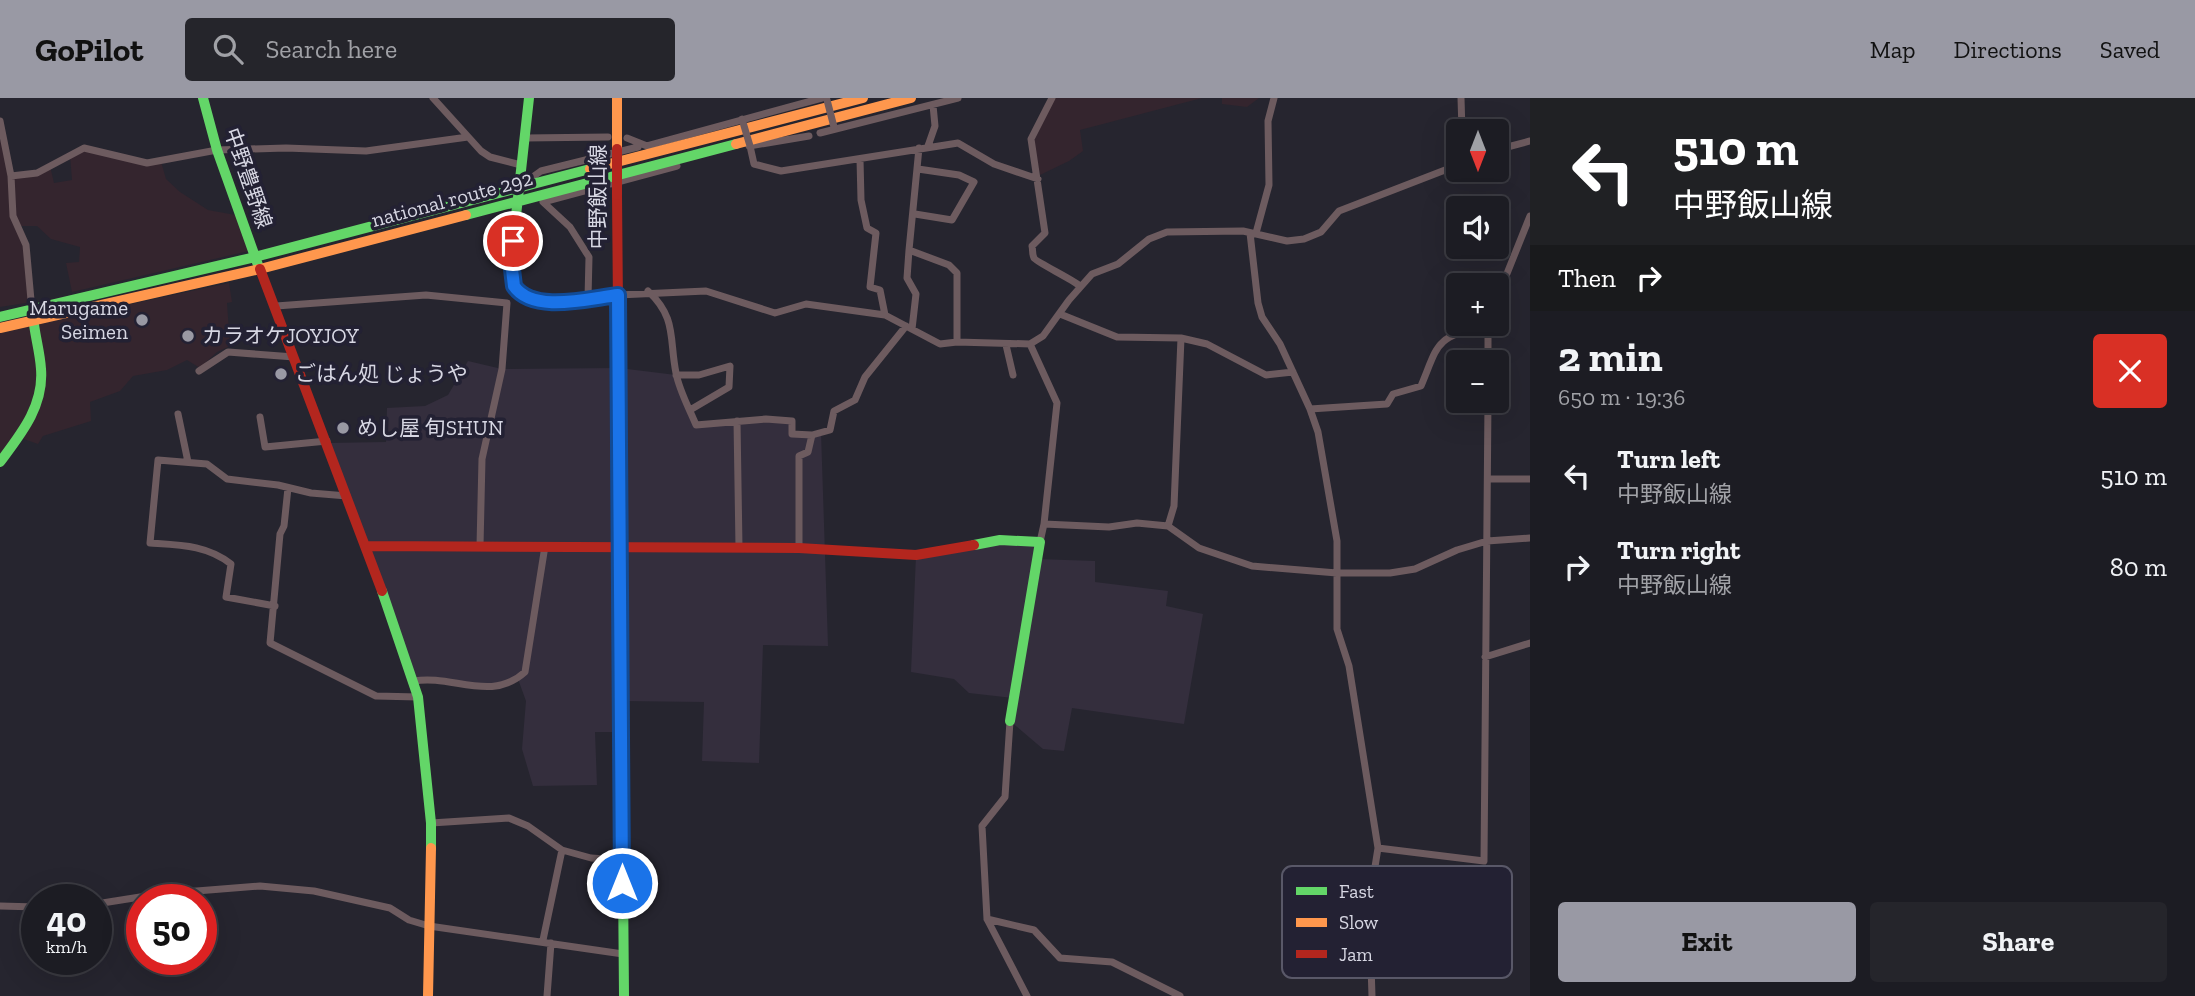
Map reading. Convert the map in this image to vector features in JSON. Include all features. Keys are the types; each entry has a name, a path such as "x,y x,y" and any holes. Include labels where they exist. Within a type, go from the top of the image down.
{"main road":[{"name":"中野豊野線","path":"203,98 217,150 255,257 368,546 414,681 431,823 428,996"},
{"path":"529,98 521,165 524,187 517,201 511,261 511,276 518,293 541,301 618,295"},
{"name":"中野飯山線","path":"617,98 624,996"},
{"name":"national route 292","path":"0,328 255,257 863,98"},
{"name":"national route 292","path":"0,317 33,317 260,269 911,98"},
{"path":"0,462 22,432 38,402 42,373 33,317"},
{"path":"368,546 739,547 916,555 1000,540 1040,542 1010,721"}],"street":[{"path":"433,98 468,137 491,157 521,165"},
{"path":"820,133 958,98"},
{"path":"1052,98 1031,139 1045,233 1032,246 1034,258 1080,286"},
{"path":"1274,98 1268,121 1269,185 1253,233 1252,263 1262,317 1293,372 1318,432 1337,541 1337,629 1349,666 1378,848 1375,866"},
{"path":"1461,98 1462,119"},
{"path":"627,138 647,146 825,99 835,128"},
{"path":"649,291 663,305 670,320 676,375 696,425 737,421 792,421 792,434 812,435 831,429 834,411 855,400 865,377 909,327 916,294 907,278 909,250 918,169 923,147 934,126 933,104"},
{"path":"742,119 754,164 781,170 958,143 994,164 1038,179"},
{"path":"0,121 11,176 13,216 26,244 33,317"},
{"path":"587,298 589,257 570,227 543,202 750,146 809,136"},
{"path":"11,176 37,173 84,148 147,163 217,150 285,148 366,151 468,137"},
{"path":"525,138 608,137"},
{"path":"1509,147 1530,141"},
{"path":"524,187 541,171 638,147"},
{"path":"860,159 861,200 867,228 876,233 870,287 880,290 885,315"},
{"path":"915,214 952,220 974,181 959,175 918,169"},
{"path":"618,295 649,291 706,291 775,313 806,304 885,315 940,344 1030,344 1043,336 1092,274 1118,264 1149,239 1167,232 1253,233 1287,241 1304,239 1321,232 1339,211 1446,170"},
{"path":"1507,273 1530,216"},
{"path":"909,250 949,265 957,272 957,342"},
{"path":"480,546 482,459 502,369 507,303 518,293"},
{"path":"275,306 426,295 507,303"},
{"path":"1060,314 1117,337 1181,338 1206,344 1266,375 1293,372"},
{"path":"1310,409 1387,404 1393,394 1421,386 1437,346 1449,336"},
{"path":"1168,526 1174,506 1181,338"},
{"path":"1030,344 1057,403 1040,542"},
{"path":"1006,345 1013,375"},
{"path":"199,371 228,352 294,356"},
{"path":"676,375 699,375 730,366 729,387 690,410"},
{"path":"1378,848 1484,861 1488,413"},
{"path":"177,414 188,463"},
{"path":"260,417 265,447 327,441"},
{"path":"737,421 739,547"},
{"path":"799,548 799,456 808,452 812,435"},
{"path":"275,606 226,597 231,564 218,554 193,546 150,543 158,460 207,464 227,479 347,496"},
{"path":"1488,479 1530,479"},
{"path":"288,488 284,526 280,534 270,643 376,696 418,697"},
{"path":"1044,524 1109,527 1137,523 1168,526 1199,548 1252,566 1337,573 1390,573 1415,569 1457,550 1487,541 1530,538"},
{"path":"414,681 428,678 489,688 518,678 525,672 545,547"},
{"path":"1485,657 1530,643"},
{"path":"1010,721 1005,797 982,825 987,919 1027,996"},
{"path":"431,823 509,818 528,826 562,850 591,858 622,860"},
{"path":"547,996 547,942 562,850"},
{"path":"112,901 159,894 260,886 314,891 390,908 409,920 429,926 623,954"},
{"path":"0,906 21,907"},
{"path":"987,919 1034,930 1060,958 1112,962 1180,996"},
{"path":"1371,978 1372,996"}],"shaded area":[{"path":"1055,98 1202,98 1080,130 1083,151 1040,175 1034,142 1036,130"},
{"path":"1222,98 1259,98 1247,107 1222,104"},
{"path":"4,140 12,175 25,176 50,166 54,183 72,180 70,155 84,148 147,163 160,158 166,179 180,192 208,210 241,216 253,250 72,292 66,263 79,262 80,247 51,239 37,226 21,226 32,302 0,307 0,141"},
{"path":"229,283 232,302 227,303 230,346 217,352 200,368 187,360 167,370 133,376 120,391 90,402 91,421 43,436 38,444 18,437 0,462 0,332"},
{"path":"468,361 502,369 619,368 676,375 696,425 792,421 792,433 821,432 828,646 763,645 759,763 702,761 704,702 622,701 622,732 595,732 597,785 533,786 522,749 526,701 518,679 489,688 414,681 328,443 386,442 387,408 425,406 448,395"},
{"path":"1000,540 1040,542 1037,559 1095,561 1095,582 1168,591 1166,606 1203,614 1184,724 1072,708 1064,751 1043,749 1010,721 1013,698 969,693 954,679 911,672 916,555"}],"traffic: fast":[{"path":"203,98 217,150 258,265"},
{"path":"529,98 511,261 513,285 523,296 548,302 618,295"},
{"path":"466,215 736,144"},
{"path":"0,317 255,257 590,169"},
{"path":"0,462 30,419 39,395 41,369 33,315"},
{"path":"974,545 1000,540 1040,542 1010,721"},
{"path":"382,591 418,697 431,823 431,848"},
{"path":"621,640 624,996"}],"traffic: slow":[{"path":"617,98 617,149"},
{"path":"590,169 863,98"},
{"path":"736,144 911,98"},
{"path":"0,328 260,269 466,215"},
{"path":"428,996 431,848"}],"traffic: jam":[{"path":"617,149 617,195"},
{"path":"617,195 621,640"},
{"path":"260,269 382,591"},
{"path":"367,546 799,548 916,555 974,545"}],"place":[{"name":"Marugame Seimen","path":"142,320"},
{"name":"カラオケJOYJOY","path":"188,336"},
{"name":"ごはん処 じょうや","path":"281,374"},
{"name":"めし屋 旬SHUN","path":"343,428"}],"route":[{"path":"513,241 511,276 518,293 541,301 618,295 622,883"}]}
